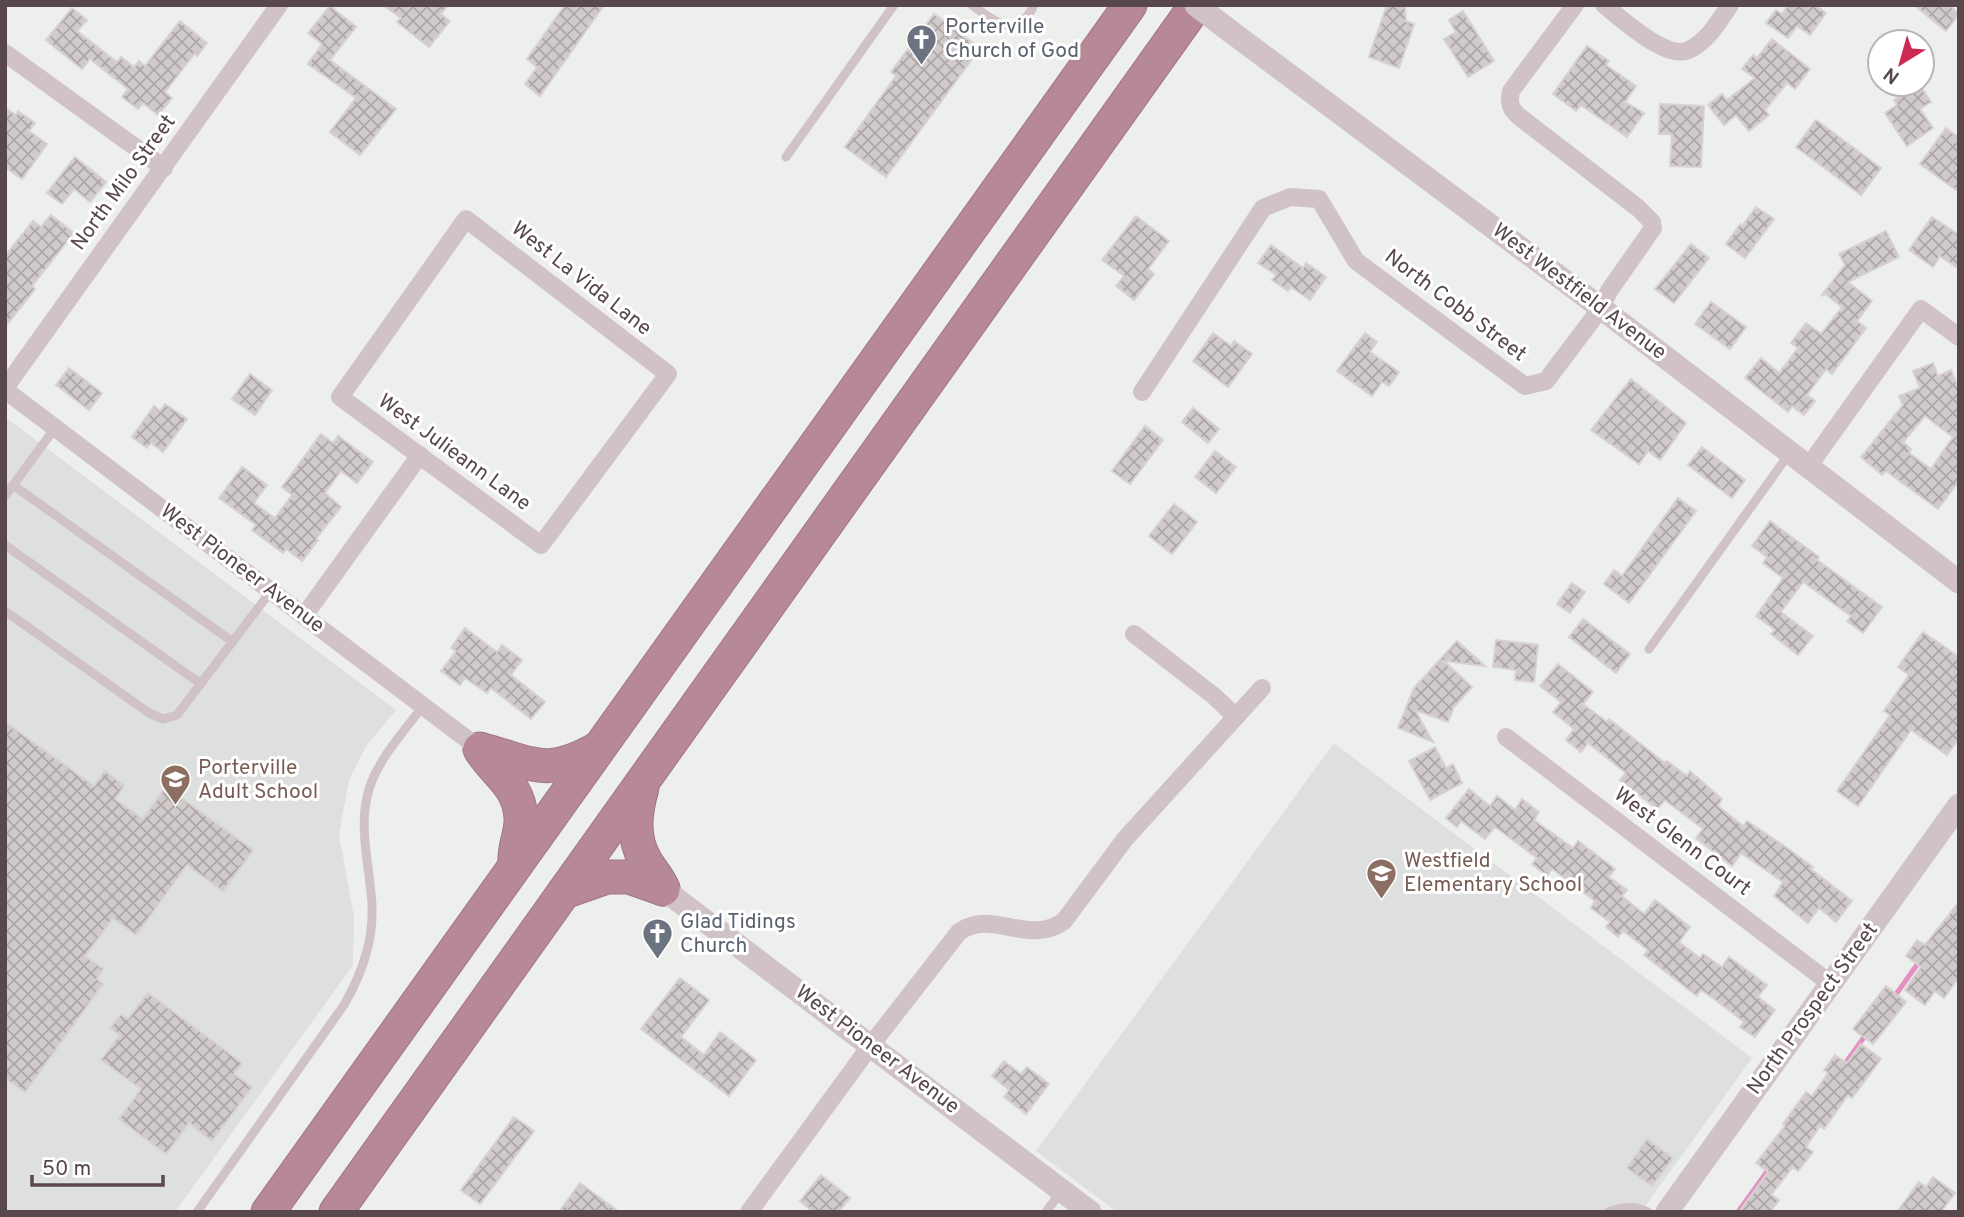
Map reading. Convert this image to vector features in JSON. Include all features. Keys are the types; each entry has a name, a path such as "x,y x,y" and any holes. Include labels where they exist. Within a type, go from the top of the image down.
{"highway":[{"path":"268,1212 1130,5"},
{"path":"336,1212 1196,5"},
{"path":"480,749 538,767 567,764 597,749"},
{"path":"480,749 488,762 507,780 518,798 522,821 514,848 516,864"},
{"path":"645,778 637,806 637,841 642,856 659,878 663,889"},
{"path":"564,892 607,877 629,877 663,889"}],"street":[{"name":"North Milo Street","path":"5,389 279,5"},
{"name":"West Westfield Avenue","path":"1196,5 1601,308 1959,582"},
{"name":"North Cobb Street","path":"1142,392 1263,208 1290,197 1319,199 1356,261 1525,386 1546,381 1601,308 1609,290 1653,228 1652,222 1638,208 1514,112 1509,99 1511,91 1575,5"},
{"path":"1604,5 1658,45 1674,52 1687,52 1698,45 1730,5"},
{"path":"5,53 164,167"},
{"name":"West La Vida Lane","path":"340,397 467,219 668,374 541,545"},
{"path":"1799,460 1922,309 1959,337"},
{"name":"West Pioneer Avenue","path":"5,389 480,749"},
{"name":"West Julieann Lane","path":"340,397 541,545"},
{"path":"304,616 420,455"},
{"path":"1134,635 1214,696 1236,717"},
{"path":"750,1212 871,1045 959,932 968,925 982,923 1039,932 1053,929 1064,921 1125,839 1262,688"},
{"name":"West Glenn Court","path":"1506,737 1831,984"},
{"name":"North Prospect Street","path":"1667,1212 1959,805"},
{"name":"West Pioneer Avenue","path":"663,889 1090,1212"}],"lane":[{"path":"786,157 894,5"},
{"path":"972,5 1004,26 1021,22 1034,5"},
{"path":"5,496 55,428"},
{"path":"1649,649 1799,460"},
{"path":"13,485 233,642"},
{"path":"5,545 201,684"},
{"path":"5,611 149,713 163,719 177,715 271,591"},
{"path":"197,1212 344,1005 363,968 373,914 365,847 364,813 367,794 374,775 422,706"},
{"path":"1046,1212 1062,1190"},
{"path":"1608,1212 1641,1208 1648,1212"}],"shaded area":[{"name":"Porterville Adult School","path":"5,417 396,710 367,745 349,780 339,835 354,917 353,965 175,1212 5,1212"},
{"name":"Westfield Elementary School","path":"1334,743 1752,1058 1641,1212 1117,1212 1036,1151"}],"building":[{"path":"383,5 448,5 441,14 450,21 429,47 397,22 401,18"},
{"path":"565,5 604,5 540,96 525,84 537,67 527,59"},
{"path":"1387,5 1405,5 1406,21 1414,24 1399,68 1369,57"},
{"path":"1788,5 1815,5 1826,13 1810,35 1797,26 1788,38 1766,23 1776,10 1782,14"},
{"path":"1914,5 1949,5 1959,14 1946,31"},
{"path":"330,6 356,27 330,60 396,109 360,155 330,132 356,98 308,64 322,44 308,33"},
{"path":"72,8 87,20 77,31 117,62 121,57 134,67 139,61 145,66 180,21 207,43 197,56 195,53 165,92 172,98 158,115 143,103 138,109 122,97 128,89 90,59 82,69 46,40"},
{"path":"1463,11 1494,61 1468,77 1444,39 1456,32 1449,20"},
{"path":"934,14 980,48 886,177 845,147 896,76 891,72"},
{"path":"1772,39 1810,69 1795,89 1787,83 1765,110 1769,115 1749,131 1736,115 1724,125 1708,105 1722,94 1727,100 1755,78 1742,69 1753,55 1757,58"},
{"path":"1587,46 1609,61 1606,65 1636,86 1625,102 1644,113 1627,137 1581,105 1576,111 1553,94"},
{"path":"1928,98 1931,102 1920,109 1933,128 1907,146 1885,113 1897,105 1894,100"},
{"path":"1660,104 1704,106 1701,167 1670,166 1672,134 1659,134"},
{"path":"5,108 16,115 18,111 35,123 29,131 47,144 22,179 5,167"},
{"path":"1816,120 1881,168 1861,195 1796,147"},
{"path":"1946,128 1959,138 1959,192 1920,164"},
{"path":"75,157 106,182 90,202 74,189 62,204 47,193"},
{"path":"1756,207 1774,219 1745,258 1726,244"},
{"path":"51,215 74,233 32,286 35,289 5,327 5,256 33,221 41,227"},
{"path":"1136,216 1169,241 1148,269 1154,274 1134,300 1116,286 1124,276 1102,260"},
{"path":"1932,217 1959,235 1959,269 1940,256 1933,267 1909,250"},
{"path":"1886,231 1899,257 1848,282 1872,301 1857,321 1866,328 1832,374 1826,369 1807,395 1815,401 1804,415 1792,406 1788,412 1745,378 1761,358 1779,373 1798,348 1791,343 1806,323 1821,334 1842,307 1825,294 1821,296 1845,265 1839,254"},
{"path":"1691,244 1709,258 1674,303 1655,289"},
{"path":"1271,245 1303,268 1306,263 1326,277 1310,300 1291,287 1288,291 1272,280 1276,275 1258,263"},
{"path":"1711,302 1746,327 1730,349 1695,324"},
{"path":"1213,333 1231,346 1234,341 1252,354 1228,387 1193,361"},
{"path":"1365,333 1377,342 1370,352 1399,372 1389,386 1382,382 1372,396 1337,371"},
{"path":"1933,363 1938,376 1951,370 1959,389 1959,481 1938,509 1886,471 1882,475 1861,457 1903,405 1899,396 1920,388 1913,371","holes":["1925,416 1953,437 1931,469 1909,453 1911,449 1903,442"]},
{"path":"69,368 102,393 89,410 56,385"},
{"path":"250,374 272,390 255,415 232,399"},
{"path":"1631,379 1686,423 1660,460 1648,451 1639,464 1591,430"},
{"path":"165,404 187,419 163,452 151,443 147,448 132,437 154,406 160,411"},
{"path":"1193,408 1219,429 1208,443 1182,422"},
{"path":"1145,426 1163,440 1130,484 1112,471"},
{"path":"321,434 333,443 338,436 373,462 357,483 341,471 325,493 341,507 302,561 286,549 283,553 252,530 256,525 219,498 242,467 267,485 254,503 275,518 292,495 282,487"},
{"path":"1702,447 1745,480 1732,498 1688,465"},
{"path":"1215,451 1236,467 1216,493 1195,477"},
{"path":"1678,498 1696,511 1629,603 1604,584 1614,570 1622,576"},
{"path":"1174,504 1197,522 1172,554 1149,536"},
{"path":"1770,521 1819,557 1817,560 1882,607 1863,633 1847,621 1851,616 1803,582 1781,612 1813,636 1798,655 1771,634 1775,630 1756,616 1783,578 1763,563 1767,557 1752,546"},
{"path":"1572,583 1585,592 1570,613 1557,604"},
{"path":"1583,619 1630,654 1616,673 1569,637"},
{"path":"465,628 497,652 502,645 522,660 511,675 545,702 531,719 491,688 487,693 465,678 460,685 441,671 456,651 451,648"},
{"path":"1923,632 1959,657 1959,738 1947,755 1911,730 1858,806 1837,791 1890,715 1884,711 1909,675 1898,667"},
{"path":"1496,640 1538,645 1534,682 1515,680 1516,670 1493,667"},
{"path":"1457,641 1485,666 1444,661 1472,687 1454,707 1448,722 1415,710 1433,742 1398,728 1414,688"},
{"path":"1558,664 1593,692 1583,704 1607,722 1609,719 1665,763 1667,761 1687,776 1690,771 1722,799 1718,806 1743,826 1747,821 1783,845 1852,901 1836,922 1819,908 1808,923 1774,896 1783,882 1741,853 1732,866 1696,838 1703,829 1665,800 1657,809 1620,780 1626,773 1588,743 1581,752 1566,740 1574,729 1553,712 1561,702 1540,686"},
{"path":"5,722 94,786 105,771 124,786 115,799 143,819 166,787 253,850 223,891 187,865 136,935 113,918 85,956 103,969 97,979 103,984 25,1092 5,1078"},
{"path":"1435,747 1446,768 1453,764 1462,783 1430,800 1409,761"},
{"path":"1469,789 1490,806 1497,796 1515,810 1522,799 1539,812 1534,820 1573,848 1578,841 1615,869 1609,877 1627,890 1622,896 1644,914 1655,900 1690,927 1679,942 1700,958 1703,954 1722,967 1729,957 1767,985 1758,997 1775,1010 1755,1037 1740,1027 1744,1022 1714,999 1701,990 1697,996 1644,955 1648,950 1623,931 1618,937 1606,927 1610,922 1591,908 1595,901 1552,869 1547,876 1532,864 1537,858 1495,827 1485,839 1461,821 1457,827 1446,818"},
{"path":"1959,902 1959,977 1944,998 1935,991 1925,1005 1905,990 1921,967 1906,956 1917,940 1925,945"},
{"path":"680,978 709,1000 681,1037 704,1055 720,1032 756,1060 729,1096 641,1029"},
{"path":"1886,986 1906,1002 1873,1044 1853,1029"},
{"path":"148,993 242,1063 234,1074 252,1087 212,1141 189,1123 166,1154 119,1119 141,1089 101,1060 120,1035 110,1028 121,1014 128,1019"},
{"path":"1861,1044 1881,1059 1852,1098 1848,1095 1824,1129 1820,1126 1806,1147 1813,1152 1798,1171 1793,1167 1771,1195 1779,1200 1770,1212 1739,1212 1768,1172 1756,1163 1785,1126 1783,1124 1806,1092 1812,1096 1828,1073 1824,1070 1835,1055 1847,1063"},
{"path":"1004,1061 1021,1074 1027,1067 1049,1084 1026,1114 1004,1097 1009,1090 992,1076"},
{"path":"514,1117 534,1131 480,1204 461,1190"},
{"path":"1647,1139 1673,1158 1652,1186 1627,1168"},
{"path":"821,1175 850,1198 838,1212 813,1212 800,1201"},
{"path":"1933,1177 1955,1193 1941,1212 1897,1212 1919,1182 1926,1187"},
{"path":"580,1183 619,1212 559,1212"}],"waterway":[{"path":"1892,1000 1921,959"},
{"path":"1842,1068 1867,1033"},
{"path":"1738,1212 1771,1166"}],"place":[{"name":"Porterville Church of God","path":"922,66"},
{"name":"Porterville Adult School","path":"175,807"},
{"name":"Westfield Elementary School","path":"1381,900"},
{"name":"Glad Tidings Church","path":"657,961"}]}
